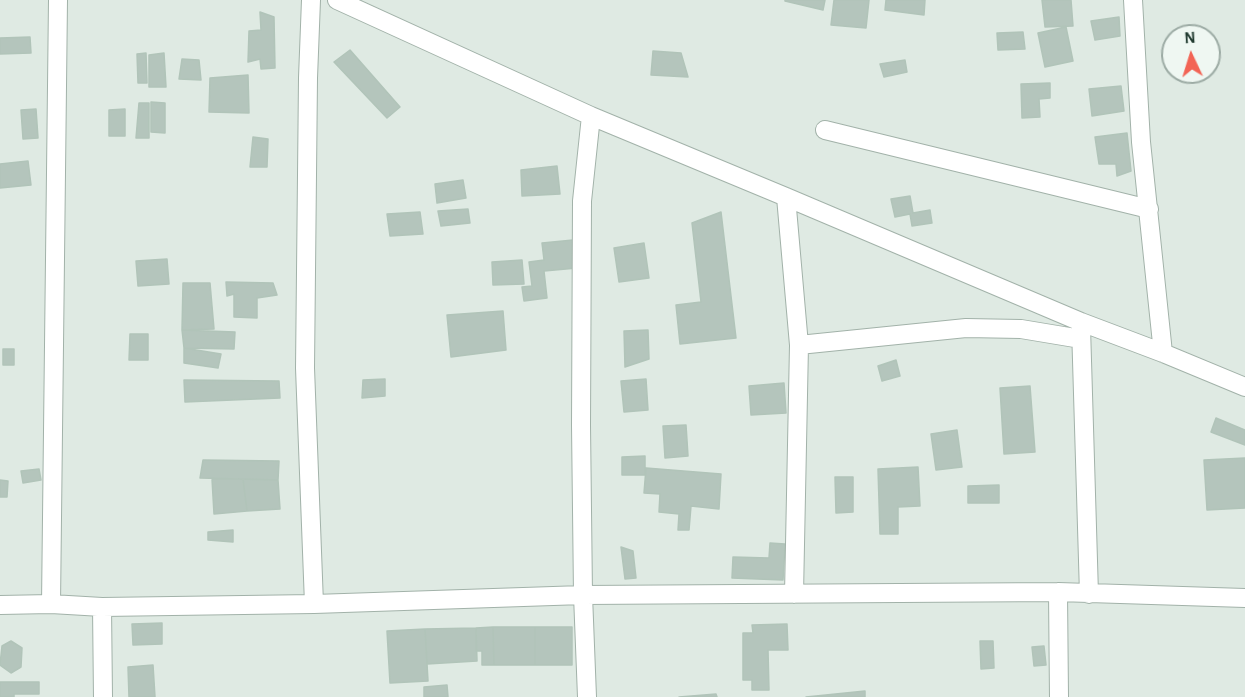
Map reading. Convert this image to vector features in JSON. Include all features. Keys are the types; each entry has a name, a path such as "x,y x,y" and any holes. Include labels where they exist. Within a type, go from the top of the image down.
{"street":[{"path":"51,604 58,0"},
{"path":"311,0 305,368 314,604"},
{"path":"337,0 357,4 591,116 786,197 1081,331 1163,353 1245,387"},
{"path":"1133,0 1141,142 1163,353"},
{"path":"587,697 581,436 582,201 591,116"},
{"path":"825,130 1149,209"},
{"path":"786,197 799,345 794,594"},
{"path":"799,345 966,328 1081,331"},
{"path":"1081,331 1089,594"},
{"path":"0,605 51,604 102,607 314,604 583,595 1058,592 1245,598"},
{"path":"1058,592 1059,697"},
{"path":"102,607 103,697"}],"building":[{"path":"785,0 825,0 823,10"},
{"path":"834,0 869,0 866,28 831,25"},
{"path":"886,0 925,0 924,15 885,10"},
{"path":"1042,0 1071,0 1073,26 1045,27"},
{"path":"260,12 274,17 275,68 261,69 260,59 248,62 249,31 261,30"},
{"path":"1119,17 1120,36 1095,40 1091,21"},
{"path":"1066,27 1073,61 1045,67 1038,33"},
{"path":"1023,32 1025,49 998,50 997,33"},
{"path":"30,37 31,53 0,54 0,38"},
{"path":"350,50 400,107 387,118 334,62"},
{"path":"653,51 681,53 688,77 651,75"},
{"path":"146,53 147,83 138,83 137,54"},
{"path":"164,53 166,87 149,87 149,55"},
{"path":"182,59 199,60 201,80 179,79"},
{"path":"905,60 907,72 884,77 880,64"},
{"path":"248,75 249,113 209,112 210,78"},
{"path":"1050,83 1050,98 1039,99 1040,117 1022,118 1021,84"},
{"path":"1121,86 1124,111 1092,116 1089,89"},
{"path":"151,102 165,103 165,133 151,132"},
{"path":"139,103 149,103 149,138 136,138"},
{"path":"36,109 38,138 23,139 21,110"},
{"path":"125,109 125,136 109,136 109,110"},
{"path":"1127,133 1131,171 1117,176 1116,164 1099,164 1095,137"},
{"path":"253,137 268,139 267,167 250,167"},
{"path":"28,161 31,185 0,188 0,164"},
{"path":"557,166 560,194 522,196 521,170"},
{"path":"463,180 466,198 437,203 435,184"},
{"path":"910,196 913,213 930,210 932,223 912,226 910,214 895,217 891,199"},
{"path":"468,209 470,223 441,226 438,211"},
{"path":"420,212 423,234 390,236 387,214"},
{"path":"721,212 736,338 680,344 676,305 701,302 692,223"},
{"path":"573,240 577,268 544,271 547,298 524,301 522,287 532,286 529,262 544,260 542,243"},
{"path":"644,243 649,278 619,282 614,248"},
{"path":"167,259 169,284 138,286 136,261"},
{"path":"522,260 524,284 493,285 492,262"},
{"path":"226,282 273,283 277,295 257,298 257,318 234,317 234,294 227,296"},
{"path":"183,283 210,283 214,329 182,330"},
{"path":"503,311 506,350 451,357 447,315"},
{"path":"182,330 235,332 234,349 184,348"},
{"path":"648,330 649,359 625,367 624,331"},
{"path":"130,334 148,334 148,360 129,360"},
{"path":"184,348 221,354 218,368 184,363"},
{"path":"3,349 14,349 14,365 3,365"},
{"path":"896,360 900,376 882,381 878,366"},
{"path":"385,379 385,396 362,398 363,380"},
{"path":"646,379 648,410 624,412 621,381"},
{"path":"184,380 279,381 280,398 185,402"},
{"path":"784,383 786,413 751,415 749,386"},
{"path":"1030,386 1035,452 1004,454 1000,388"},
{"path":"1216,418 1245,430 1245,445 1211,432"},
{"path":"686,425 688,456 665,458 663,426"},
{"path":"957,430 962,467 936,470 931,434"},
{"path":"645,456 645,475 622,475 622,457"},
{"path":"1245,458 1245,508 1207,510 1204,460"},
{"path":"203,460 279,461 278,480 200,478"},
{"path":"918,467 920,506 898,507 898,534 880,534 878,469"},
{"path":"646,468 721,474 719,509 691,506 689,530 678,530 679,514 659,512 660,494 644,493"},
{"path":"39,469 41,480 23,483 21,471"},
{"path":"835,477 853,477 853,512 836,513"},
{"path":"212,479 243,479 247,511 214,514"},
{"path":"243,479 278,480 280,509 247,511"},
{"path":"0,480 8,481 7,497 0,497"},
{"path":"999,485 999,503 968,503 968,486"},
{"path":"233,530 233,542 208,540 208,532"},
{"path":"770,543 785,544 783,580 732,578 733,557 769,558"},
{"path":"621,547 633,551 636,578 625,579"},
{"path":"162,623 162,644 133,645 132,624"},
{"path":"787,624 788,650 768,650 769,690 752,690 752,680 743,680 743,633 753,633 752,625"},
{"path":"493,627 494,665 482,665 482,651 476,651 476,628"},
{"path":"493,627 535,627 535,665 494,665"},
{"path":"535,627 572,627 572,665 535,665"},
{"path":"476,628 477,661 427,664 425,629"},
{"path":"425,629 428,681 390,683 387,631"},
{"path":"11,641 22,648 21,667 11,673 0,665 2,646"},
{"path":"980,641 993,641 994,668 981,669"},
{"path":"1044,646 1046,665 1034,666 1032,647"},
{"path":"153,665 155,697 129,697 128,667"},
{"path":"0,682 39,682 39,694 14,694 14,697 0,697"},
{"path":"447,685 448,697 424,697 424,687"},
{"path":"865,691 865,697 806,697"},
{"path":"716,694 717,697 679,697"}]}
